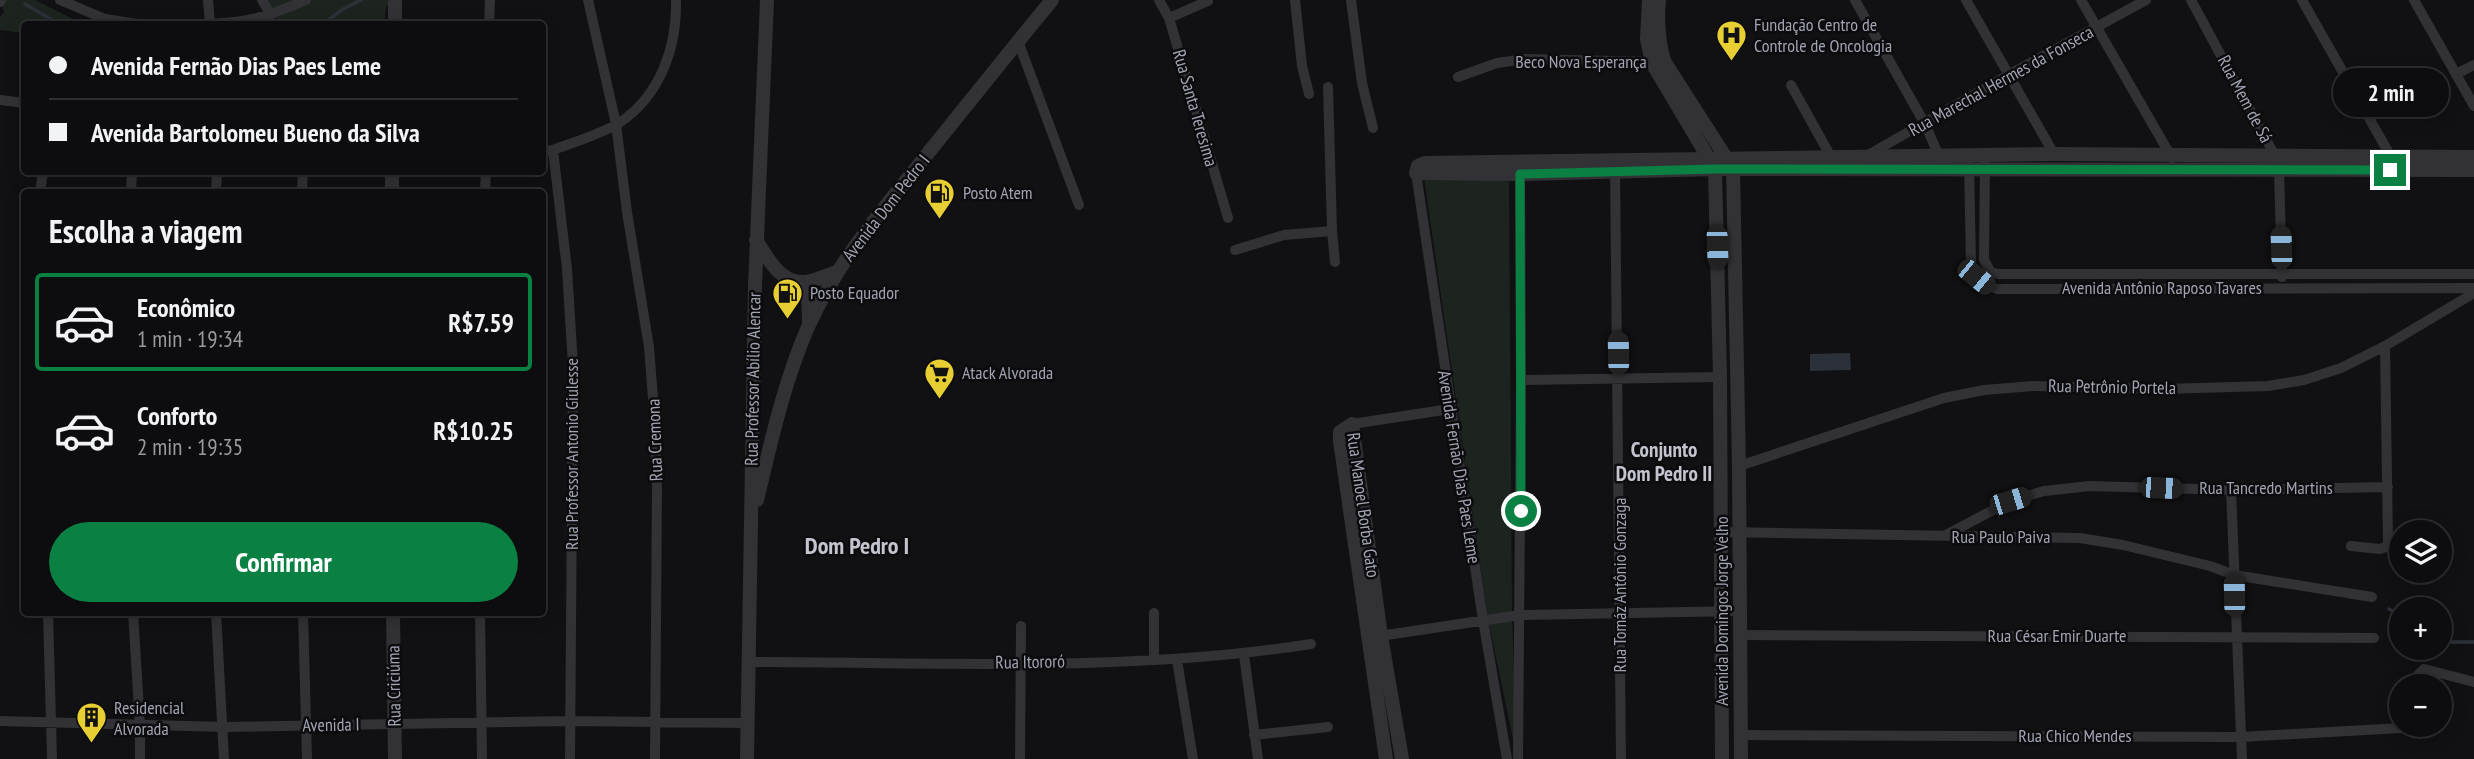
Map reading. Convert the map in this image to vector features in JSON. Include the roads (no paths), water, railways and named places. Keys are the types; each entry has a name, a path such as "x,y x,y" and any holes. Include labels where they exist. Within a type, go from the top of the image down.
{"street":[{"path":"60,0 105,19 118,21"},
{"path":"208,0 209,21"},
{"path":"262,0 271,15"},
{"path":"245,21 271,15 306,0"},
{"path":"395,21 396,0"},
{"path":"489,21 490,0"},
{"name":"Rua Cremona","path":"588,0 616,124 649,346 657,488 655,759"},
{"path":"548,151 616,124 636,110 657,85 671,49 676,0"},
{"name":"Rua Professor Abílio Alencar","path":"747,759 756,240 767,0"},
{"name":"Avenida Dom Pedro I","path":"751,525 777,418 794,362 837,272 877,214 1052,0"},
{"name":"Rua Santa Teresima","path":"1159,0 1169,18 1228,218"},
{"path":"1295,0 1302,66 1309,94"},
{"path":"1351,0 1362,83 1373,128"},
{"path":"1649,0 1647,39 1712,164"},
{"path":"1659,0 1658,62 1730,164"},
{"path":"1855,0 1925,124 1939,156"},
{"path":"1966,0 2054,155"},
{"path":"2081,0 2171,155 2177,170"},
{"name":"Rua Marechal Hermes da Fonseca","path":"1867,162 2008,75 2146,0"},
{"name":"Rua Mem de Sá","path":"2192,0 2277,163 2282,287"},
{"path":"2302,0 2390,155"},
{"path":"2414,0 2474,106"},
{"path":"1169,18 1208,1"},
{"path":"1018,41 1079,205"},
{"name":"Beco Nova Esperança","path":"1458,77 1497,63 1525,58 1658,62"},
{"path":"2456,74 2474,65"},
{"path":"1791,85 1831,157"},
{"path":"1328,87 1335,262"},
{"path":"0,100 21,103"},
{"name":"Rua Professor Antonio Giulesse","path":"548,151 567,269 573,365 570,759"},
{"path":"1985,162 2054,155 2171,155 2277,163 2474,170"},
{"path":"1416,173 1418,166 1425,163 1520,168 1985,162 2177,170 2390,155 2474,157"},
{"path":"1730,164 1831,157 1867,162 1939,156 1969,162"},
{"path":"1969,162 1971,264 1976,277 1987,286 1997,289 1997,274 1990,271 1984,260 1985,162"},
{"name":"Avenida Domingos Jorge Velho","path":"1712,164 1720,377 1722,759"},
{"name":"Avenida Domingos Jorge Velho","path":"1730,164 1739,466 1741,759"},
{"name":"Rua Tomáz Antônio Gonzaga","path":"1615,166 1621,759"},
{"path":"1518,759 1520,168"},
{"name":"Avenida Fernão Dias Paes Leme","path":"1416,173 1450,409 1507,759"},
{"path":"1235,250 1284,236 1332,231"},
{"path":"756,240 776,272 803,282 837,272"},
{"path":"755,286 776,272"},
{"name":"Avenida Antônio Raposo Tavares","path":"1997,274 2474,274"},
{"path":"2091,274 2091,289"},
{"path":"803,282 808,293 809,326"},
{"name":"Avenida Antônio Raposo Tavares","path":"1997,289 2474,288"},
{"name":"Rua Petrônio Portela","path":"1739,466 1920,405 1984,390 2033,386 2162,389 2268,386 2304,380 2341,368 2385,346 2474,293"},
{"path":"2351,546 2380,549 2388,543 2385,346"},
{"path":"1521,380 1720,377"},
{"path":"1352,424 1450,409"},
{"path":"753,411 755,415 765,419 777,418"},
{"name":"Rua Manoel Borba Gato","path":"1352,424 1386,759"},
{"name":"Rua Tancredo Martins","path":"1944,537 2010,501 2044,491 2090,486 2231,490 2388,487"},
{"path":"2231,490 2242,759"},
{"name":"Rua Paulo Paiva","path":"1722,532 2080,537 2210,566 2234,575 2372,597"},
{"path":"1374,637 1520,615 1740,611"},
{"path":"1154,613 1154,660"},
{"path":"48,616 52,759"},
{"path":"133,616 140,759"},
{"path":"216,616 224,759"},
{"path":"303,616 307,759"},
{"name":"Rua Criciúma","path":"393,616 395,759"},
{"path":"480,616 482,759"},
{"path":"1020,759 1021,626"},
{"name":"Rua César Emir Duarte","path":"1741,635 2374,638"},
{"name":"Rua Manoel Borba Gato","path":"1374,637 1402,759"},
{"name":"Rua Itororó","path":"748,662 1021,663 1177,660 1244,655 1311,644"},
{"path":"1244,655 1258,759"},
{"path":"1177,660 1193,759"},
{"path":"2419,674 2424,669 2443,674"},
{"path":"2452,676 2474,682"},
{"name":"Avenida I","path":"0,721 224,727 570,721 747,723"},
{"path":"1255,735 1328,727"},
{"name":"Rua Chico Mendes","path":"1740,735 2241,737 2389,729"}],"waterway":[{"path":"327,21 361,0"},
{"path":"25,4 54,21"},
{"path":"2452,642 2474,642"}],"place":[{"name":"Fundação Centro de Controle de Oncologia","path":"1731,62"},
{"name":"Posto Atem","path":"940,220"},
{"name":"Posto Equador","path":"787,320"},
{"name":"Atack Alvorada","path":"939,400"},
{"name":"Residencial Alvorada","path":"91,745"}],"district":[{"name":"Conjunto Dom Pedro II","path":"1664,462"},
{"name":"Dom Pedro I","path":"857,546"}]}
